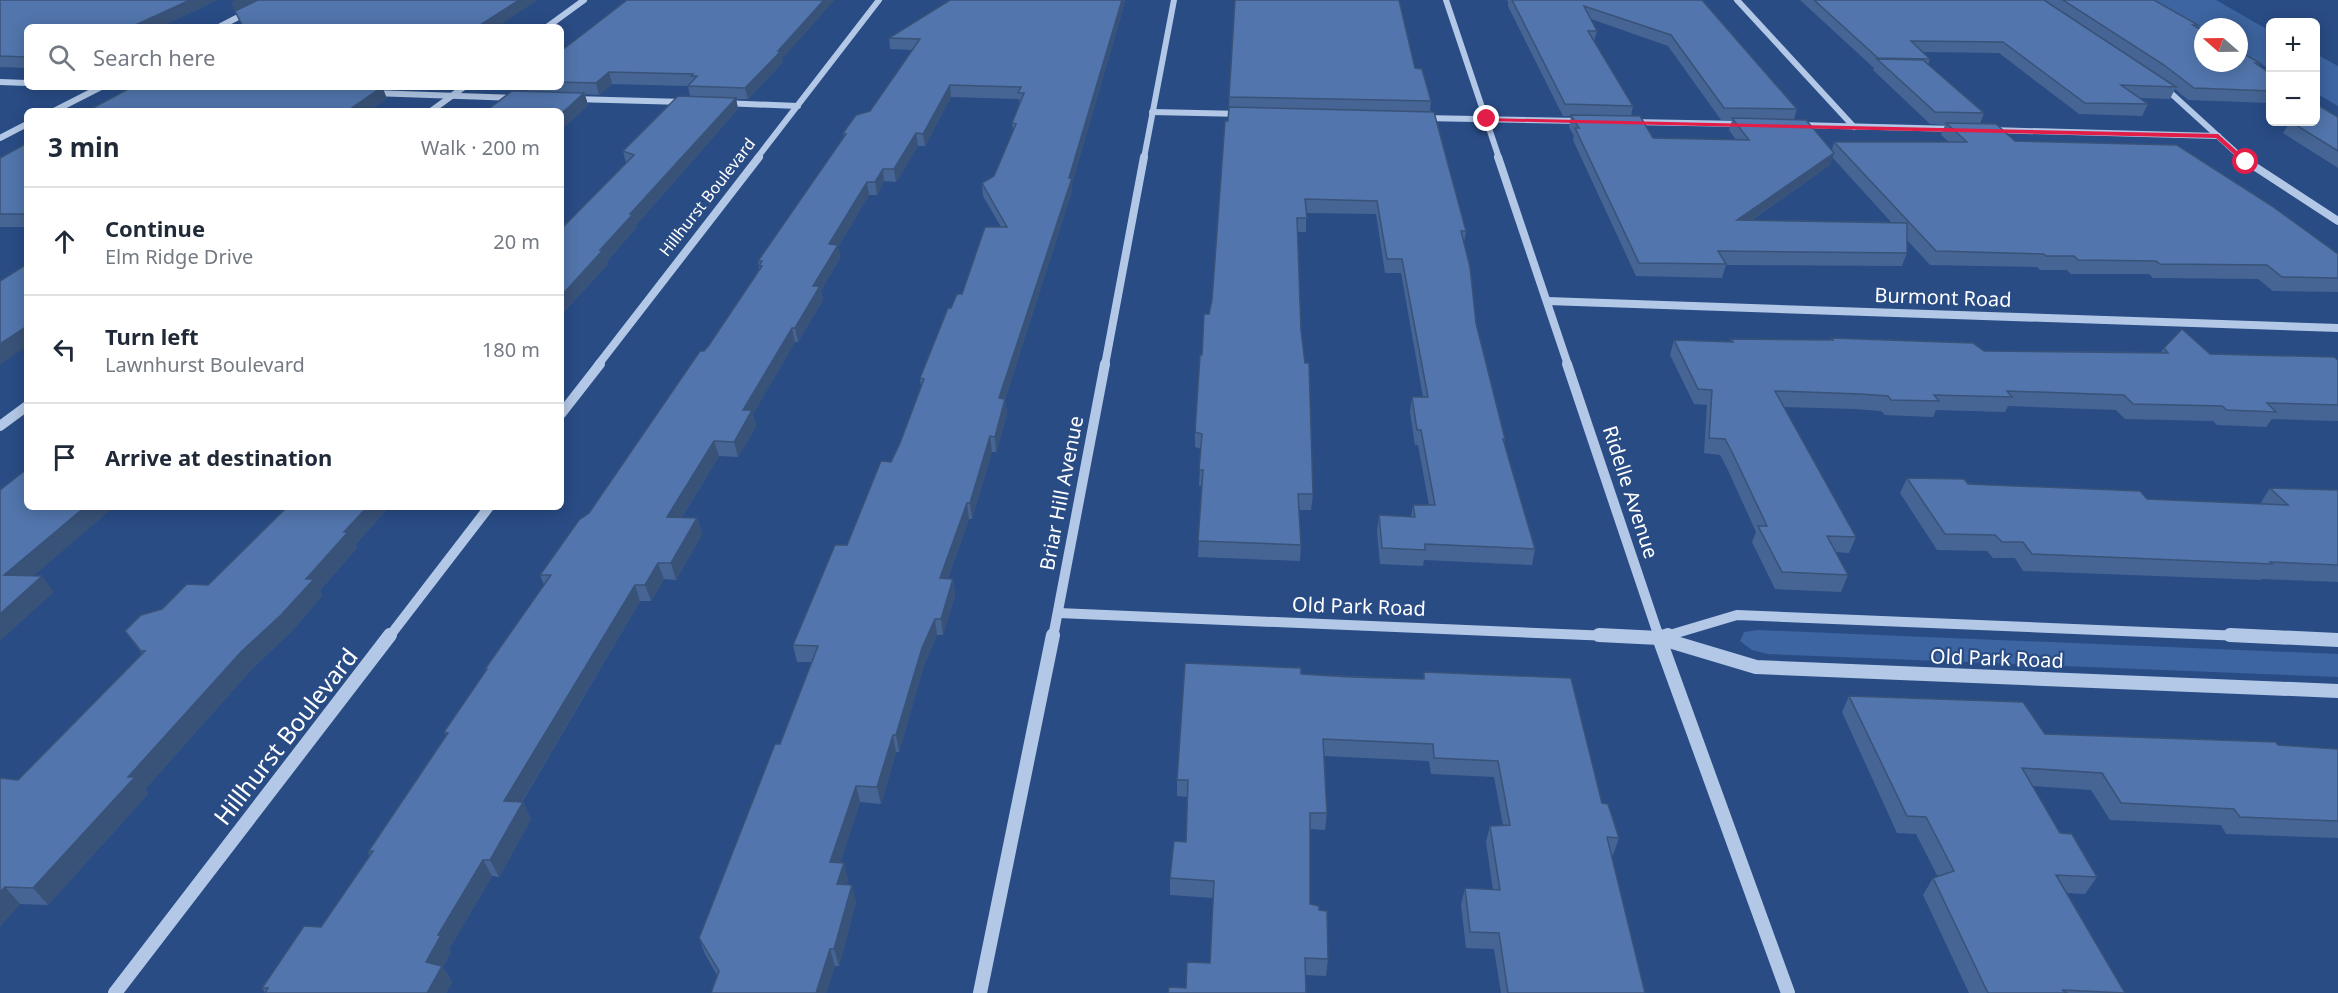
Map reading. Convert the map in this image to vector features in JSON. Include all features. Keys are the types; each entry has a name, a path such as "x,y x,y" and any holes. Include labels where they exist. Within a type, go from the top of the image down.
{"street":[{"path":"225,24 272,0"},
{"path":"552,24 585,0"},
{"name":"Hillhurst Boulevard","path":"564,410 879,0"},
{"name":"Briar Hill Avenue","path":"980,993 1058,613 1174,0"},
{"name":"Ridelle Avenue","path":"1446,0 1659,638 1788,993"},
{"path":"1737,0 1854,127"},
{"path":"2156,81 2246,162 2338,221"},
{"path":"0,82 24,83"},
{"path":"60,108 95,90"},
{"path":"435,108 460,90"},
{"path":"359,93 533,98"},
{"path":"568,99 695,103"},
{"path":"718,103 798,105"},
{"path":"1152,112 1248,114"},
{"path":"1415,118 1593,121"},
{"path":"1617,122 1747,124"},
{"path":"1795,125 1959,129"},
{"path":"0,138 24,126"},
{"path":"1983,130 2218,136"},
{"name":"Burmont Road","path":"1547,301 2338,328"},
{"path":"0,426 24,408"},
{"name":"Hillhurst Boulevard","path":"116,993 487,510"},
{"name":"Old Park Road","path":"1058,613 1659,638 1756,668 2338,691"},
{"name":"Old Park Road","path":"1659,638 1737,615 2338,640"}],"shaded area":[{"path":"2151,0 2216,0 2247,18 2194,18 2194,26"},
{"path":"2248,18 2266,29 2266,67 2248,56"},
{"path":"2320,56 2338,66 2338,106 2320,95"},
{"path":"1758,630 2338,654 2338,677 1767,654 1752,650 1740,641 1744,632"}],"building":[{"path":"0,0 190,0 138,24 24,24 24,57 0,56"},
{"path":"258,0 519,0 482,24 242,24 235,11"},
{"path":"627,0 824,0 778,51 781,51 745,88 688,86 697,76 691,76 693,74 609,72 596,83 564,82 564,49"},
{"path":"950,0 1122,0 1069,178 1072,178 999,398 1005,399 995,437 990,436 970,503 967,503 940,578 953,579 941,619 935,619 922,648 896,735 893,735 877,787 856,786 830,862 844,863 837,884 852,885 834,949 830,949 816,993 711,993 719,971 699,938 775,744 780,744 818,646 793,645 835,545 847,545 881,461 891,462 900,443 924,379 920,378 948,308 951,308 957,294 962,294 985,227 1007,227 982,183 994,176 1016,124 1012,123 1024,93 1018,93 1021,87 950,85 923,134 916,133 894,169 883,169 875,182 867,182 829,244 838,245 813,286 820,286 743,410 752,410 734,442 714,441 667,517 697,518 671,563 658,563 645,585 635,585 504,801 523,802 490,860 483,860 438,935 441,935 426,962 442,966 427,993 265,993 268,988 262,988 304,926 321,927 373,851 368,852 448,733 444,732 487,669 485,669 551,575 540,575 579,520 589,513 700,351 704,351 709,345 762,266 759,266 762,261 758,261 846,134 843,133 856,115 870,111 920,39 889,38"},
{"path":"1235,0 1399,0 1415,68 1422,69 1431,101 1229,97"},
{"path":"1512,0 1702,0 1797,109 1724,108 1671,35 1584,6 1597,31 1588,31 1633,106 1565,104"},
{"path":"1814,0 2044,0 2176,87 2121,85 2148,104 2085,103 2003,42 1911,41 1930,59 1878,58"},
{"path":"2063,0 2154,0 2194,23 2194,72 2248,72 2248,56 2260,63 2255,63 2266,71 2266,91 2194,88 2164,65"},
{"path":"1877,59 1923,60 1984,113 1935,112"},
{"path":"126,90 378,90 351,108 93,108"},
{"path":"512,91 584,93 564,111 564,108 490,108"},
{"path":"678,96 736,98 630,214 633,214 564,293 564,226 634,155 623,151"},
{"path":"2320,106 2338,117 2338,151 2297,126 2320,126"},
{"path":"1229,107 1434,112 1466,231 1461,231 1470,267 1476,323 1505,439 1503,439 1535,549 1425,544 1425,550 1382,548 1379,515 1415,517 1413,505 1435,505 1421,430 1417,430 1412,397 1428,397 1402,259 1387,259 1377,201 1305,199 1307,218 1297,218 1301,330 1305,363 1309,363 1313,494 1298,494 1301,545 1198,541 1203,470 1199,470 1202,434 1195,432 1200,355 1202,355 1204,314 1209,314 1212,300 1225,121 1228,121"},
{"path":"1571,115 1640,116 1653,138 1749,140 1732,118 1806,120 1834,153 1737,220 1907,223 1907,253 1718,251 1726,264 1639,263 1575,128 1579,128"},
{"path":"1946,123 1996,124 2015,141 2177,145 2272,206 2338,254 2338,278 2282,277 2267,265 2160,264 2156,261 2078,260 2074,256 2046,256 2044,254 1936,251 1834,142 1967,142"},
{"path":"24,145 24,214 0,214 0,158"},
{"path":"24,266 24,328 0,344 0,281"},
{"path":"2182,329 2210,354 2334,357 2338,360 2338,405 2267,403 2276,412 2227,410 2222,406 2133,404 2124,395 2007,391 2012,397 1934,395 1939,401 1891,400 1888,396 1860,394 1775,391 1856,537 1827,536 1848,575 1782,572 1758,526 1767,526 1725,439 1709,438 1712,390 1698,389 1674,340 1733,342 1731,339 1833,340 1831,338 1973,343 1984,351 2168,353 2164,348"},
{"path":"24,471 24,510 81,510 4,575 42,576 0,614 0,490"},
{"path":"1907,478 1964,479 1968,484 2140,491 2147,499 2288,505 2270,488 2338,490 2338,565 2032,554 2023,542 2002,542 1995,535 1945,534"},
{"path":"284,510 364,510 306,579 314,579 281,615 241,652 128,777 135,777 33,888 5,887 0,892 0,778 18,780 145,651 141,651 125,631 141,615 162,609 187,584 208,585"},
{"path":"1185,663 1301,668 1301,674 1351,677 1424,679 1424,672 1571,678 1602,803 1608,804 1619,838 1607,837 1645,993 1508,993 1499,933 1470,932 1465,888 1500,890 1490,826 1510,825 1498,761 1434,758 1433,744 1323,739 1327,813 1310,813 1310,904 1319,906 1319,910 1327,911 1328,959 1305,958 1306,993 1168,993 1169,987 1186,988 1187,962 1210,963 1214,881 1170,878 1174,841 1186,842 1188,780 1177,780"},
{"path":"1849,696 2023,702 2045,734 2276,742 2278,745 2338,749 2338,821 2240,817 2234,809 2121,803 2102,773 2022,768 2060,833 2072,834 2097,877 2056,875 2125,993 2062,990 2067,993 1988,993 1933,878 1954,871 1926,817 1907,816"}],"route":[{"path":"1487,119 2218,136 2246,162"}]}
